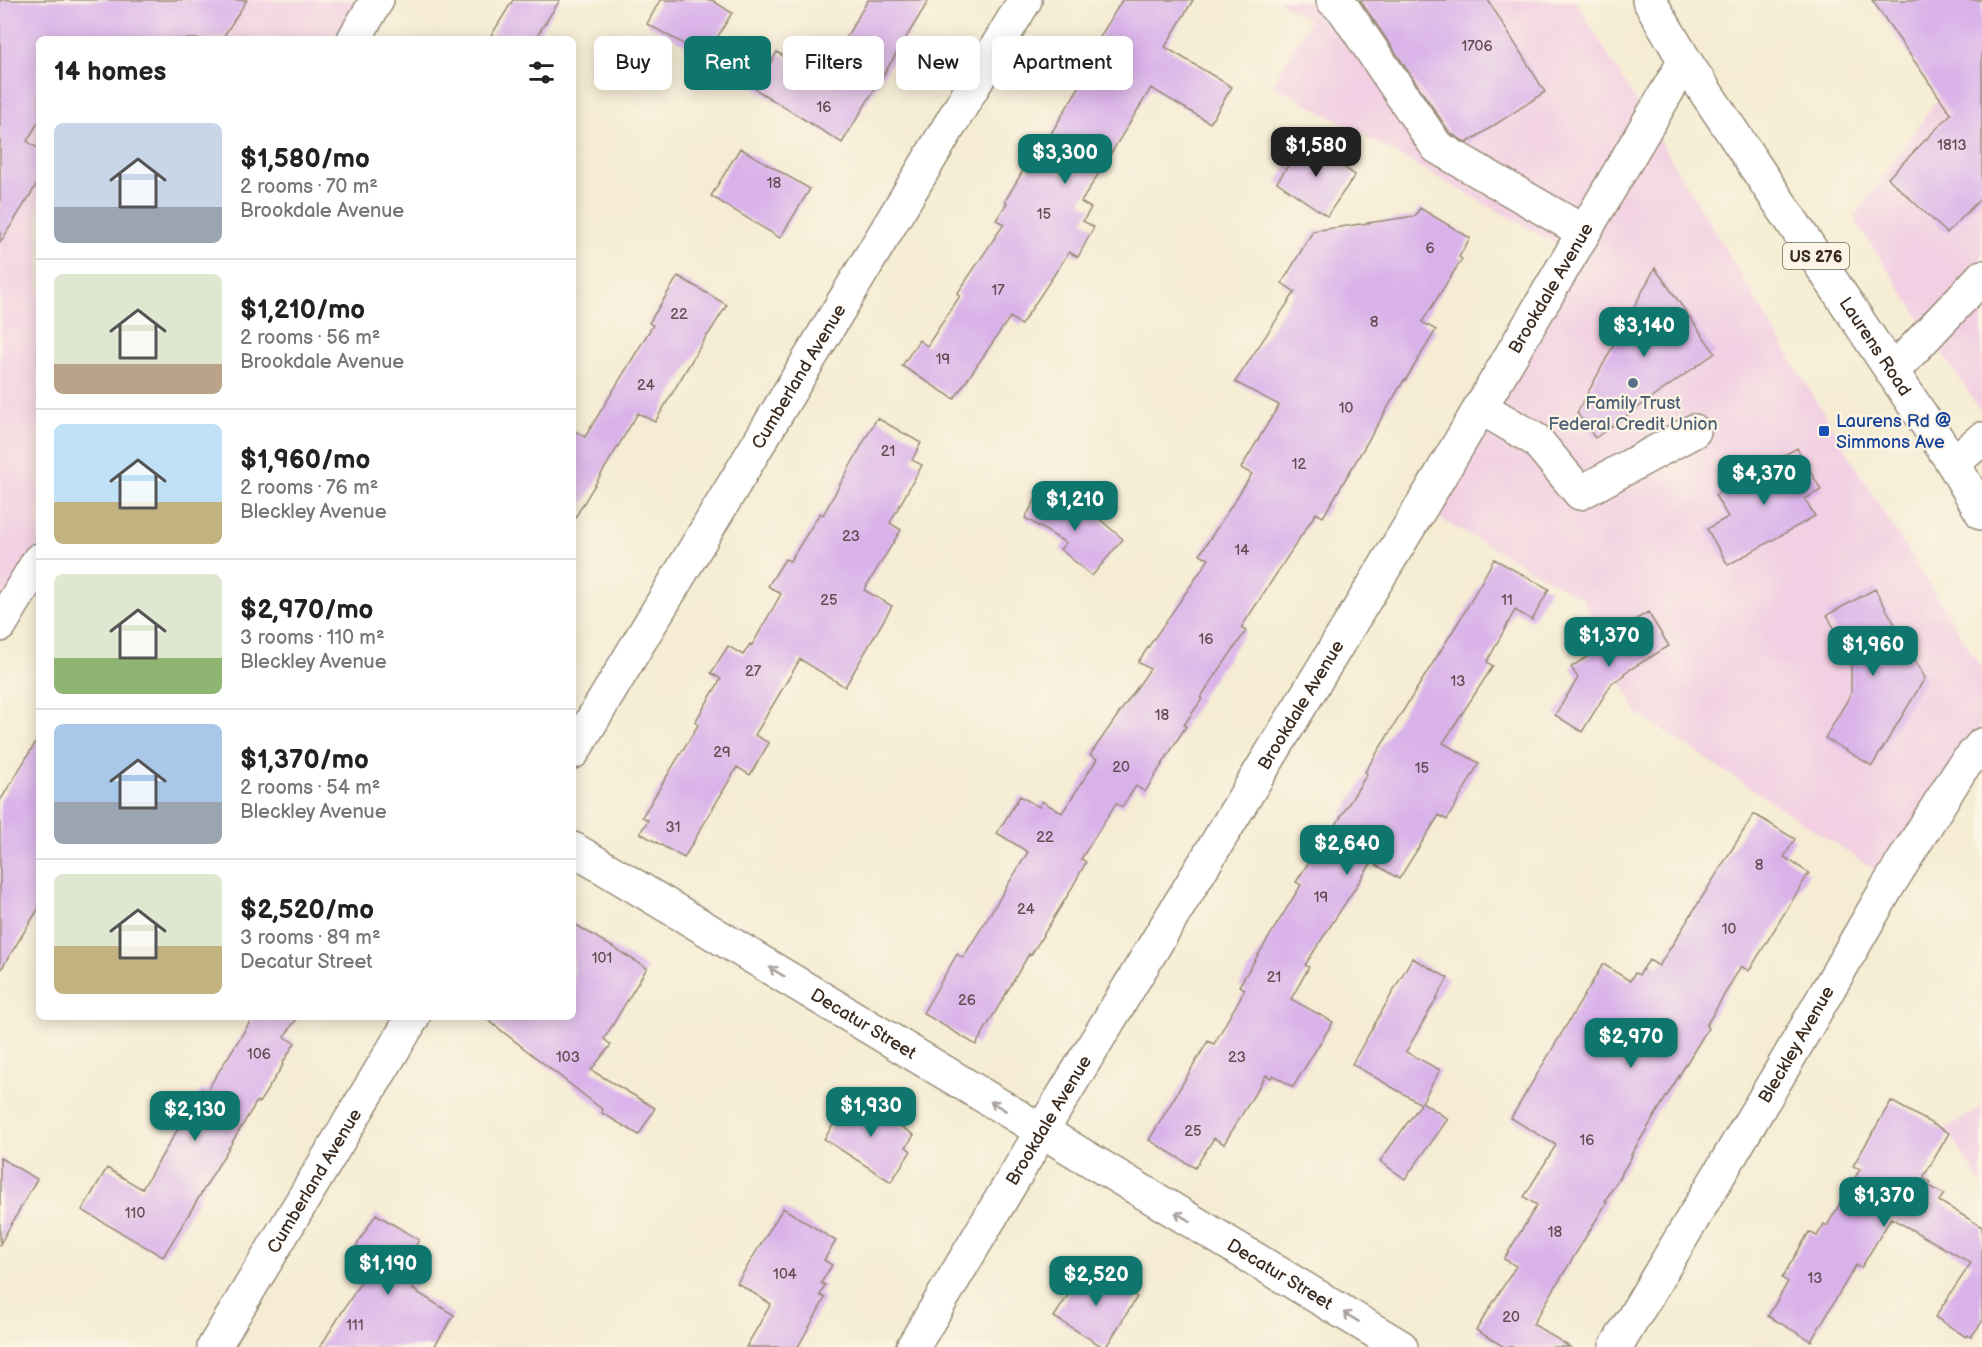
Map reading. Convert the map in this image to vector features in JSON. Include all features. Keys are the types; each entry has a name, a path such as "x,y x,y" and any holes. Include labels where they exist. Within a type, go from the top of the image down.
{"street":[{"path":"356,36 377,0"},
{"name":"Cumberland Avenue","path":"576,747 1025,0"},
{"path":"1334,0 1344,8 1437,147 1584,232"},
{"name":"Laurens Road","path":"1649,0 1685,61 1953,463 1982,513"},
{"name":"Brookdale Avenue","path":"913,1347 1480,407 1685,61"},
{"path":"1892,372 1982,277"},
{"path":"1480,407 1536,440 1580,493 1694,430"},
{"path":"1953,463 1982,439"},
{"path":"0,625 36,565"},
{"name":"Bleckley Avenue","path":"1616,1347 1781,1071 1888,886 1961,769 1982,745"},
{"name":"Decatur Street","path":"576,851 1401,1347"},
{"name":"Cumberland Avenue","path":"214,1347 412,1020"}],"shaded area":[{"path":"0,0 370,0 348,36 36,36 36,549 0,607"},
{"path":"1277,0 1575,0 1884,513 1982,669 1982,726 1895,883 1637,713 1582,598 1415,505 1560,246 1272,84 1310,20"},
{"path":"1982,35 1982,413 1854,218"},
{"path":"1982,1107 1982,1184 1946,1128"}],"building":[{"path":"0,0 247,0 224,36 36,36 36,126 27,141 36,147 36,186 0,243"},
{"path":"513,0 560,0 537,36 491,36"},
{"path":"660,0 712,0 732,13 718,36 684,36 684,44 647,24"},
{"path":"868,0 929,0 907,36 896,36 896,54 884,74 884,36 847,36"},
{"path":"1122,0 1193,0 1165,47 1232,87 1210,123 1151,88 1081,202 1091,208 1083,221 1094,227 1078,257 1069,252 1021,325 1010,317 954,399 902,366 919,340 927,346 960,296 957,294 1004,224 996,220 1007,203 1005,201 1024,169 1028,172 1077,90 1133,90 1133,36 1101,36"},
{"path":"1360,0 1488,0 1545,92 1467,143 1450,133"},
{"path":"1872,0 1982,0 1982,197 1947,233 1888,178 1951,114"},
{"path":"777,52 783,56 783,90 874,90 842,143 757,90 771,90 771,62"},
{"path":"1305,141 1355,175 1327,216 1277,182"},
{"path":"740,148 810,189 780,238 711,196"},
{"path":"1420,208 1470,238 1459,257 1462,259 1422,322 1436,330 1323,517 1316,513 1241,628 1246,631 1200,698 1202,699 1145,792 1136,786 1122,807 1116,803 1081,859 1086,862 1069,893 1031,955 1029,954 976,1045 923,1013 957,954 963,958 1028,852 997,833 1020,796 1039,807 1042,801 1062,813 1097,759 1090,755 1150,669 1138,662 1209,559 1200,554 1252,474 1241,468 1279,405 1235,382 1295,292 1282,283 1313,231 1415,216"},
{"name":"Family Trust Federal Credit Union","path":"1655,268 1715,353 1595,438 1577,413"},
{"path":"678,276 727,305 655,422 638,413 576,516 576,432 585,437 653,325 649,323"},
{"path":"877,418 921,443 912,460 922,465 890,523 901,530 864,590 892,606 845,687 800,659 755,735 769,743 750,775 737,767 684,858 640,833 648,820 642,817 698,725 695,722 721,679 711,673 728,646 743,655 750,644 752,645 781,594 768,586 785,559 790,561 820,513 823,515"},
{"path":"1797,448 1821,490 1805,499 1815,516 1728,565 1707,529 1728,517 1715,495"},
{"path":"1041,490 1086,518 1091,512 1123,539 1092,576 1060,549 1066,543 1025,518"},
{"path":"1494,559 1549,589 1532,620 1515,610 1487,662 1493,666 1443,743 1479,763 1447,820 1439,815 1399,879 1372,862 1305,965 1309,967 1291,999 1333,1022 1293,1087 1273,1075 1271,1078 1266,1075 1224,1144 1214,1138 1195,1168 1149,1140 1208,1041 1214,1044 1245,989 1239,986 1301,885 1296,882 1312,857 1315,859 1367,774 1365,772 1464,613"},
{"path":"1875,589 1925,678 1872,766 1825,738 1851,694 1851,659 1827,615"},
{"path":"1648,612 1669,646 1624,673 1625,675 1612,683 1582,732 1555,715 1578,678 1571,667 1592,654 1585,650"},
{"path":"36,742 36,913 0,971 0,801"},
{"path":"1754,814 1795,839 1784,857 1809,873 1749,971 1741,966 1706,1026 1708,1028 1631,1155 1605,1201 1607,1202 1533,1324 1570,1347 1504,1347 1476,1330 1516,1266 1504,1259 1537,1205 1524,1197 1556,1145 1511,1118 1603,964 1630,981 1635,973 1639,975 1649,960 1659,966"},
{"path":"576,925 647,968 604,1039 611,1045 591,1070 655,1108 639,1135 602,1113 603,1110 488,1020 576,1020"},
{"path":"1412,958 1448,978 1406,1052 1440,1070 1422,1102 1448,1119 1405,1179 1380,1161 1421,1104 1352,1064"},
{"path":"251,1020 296,1020 284,1037 295,1043 283,1065 259,1103 257,1101 163,1257 82,1210 107,1168 142,1189 202,1089 206,1092"},
{"path":"852,1095 914,1135 906,1147 911,1151 891,1182 824,1139"},
{"path":"1891,1101 1949,1133 1923,1178 1931,1182 1929,1186 1944,1194 1939,1201 1982,1227 1982,1322 1971,1337 1967,1335 1966,1337 1935,1317 1971,1263 1891,1218 1861,1268 1856,1265 1811,1341 1768,1316 1788,1282 1782,1278 1809,1232 1817,1236 1824,1224 1827,1226 1860,1169 1853,1166"},
{"path":"0,1158 37,1179 0,1244"},
{"path":"783,1208 836,1241 824,1260 832,1265 821,1283 825,1285 820,1295 825,1298 798,1347 746,1347 771,1304 737,1283"},
{"path":"376,1214 419,1240 409,1256 427,1266 412,1289 454,1315 434,1347 320,1347 366,1274 346,1262"},
{"path":"1087,1265 1137,1297 1106,1347 1054,1317"}],"place":[{"name":"Family Trust Federal Credit Union","path":"1633,383"},
{"name":"Laurens Rd @ Simmons Ave","path":"1824,431"}]}
